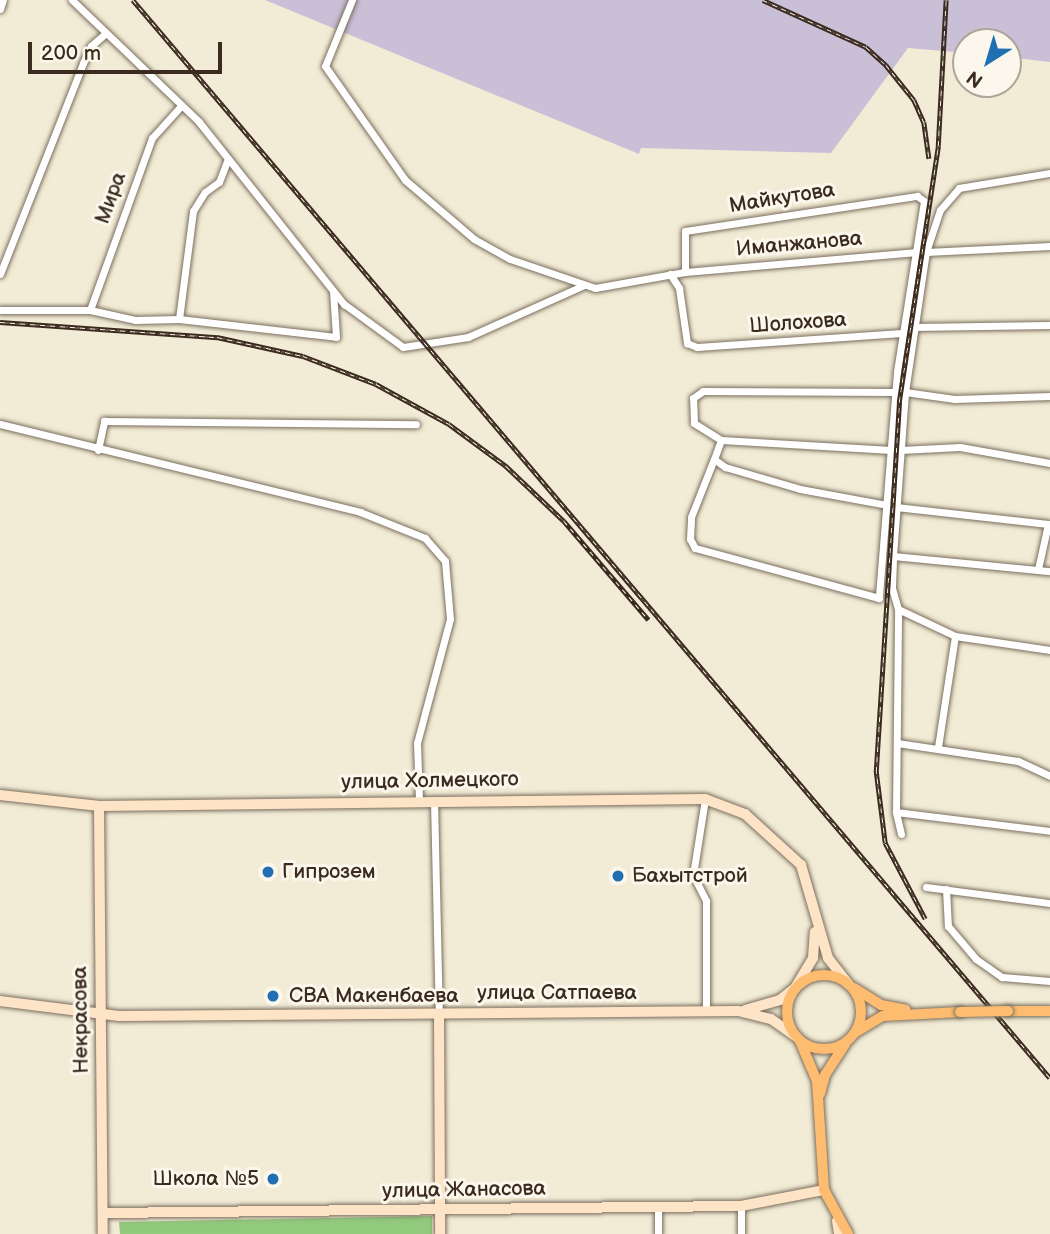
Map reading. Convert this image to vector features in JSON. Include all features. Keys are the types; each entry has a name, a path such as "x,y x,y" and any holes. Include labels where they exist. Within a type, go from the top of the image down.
{"main road":[{"path":"848,1234 838,1221 824,1190 819,1100 813,1066 787,1016 795,988 822,975 849,985 881,1005 919,1012"},
{"path":"819,1100 825,1075 859,1024 861,1008 849,985"},
{"path":"797,1037 818,1048 849,1039 883,1016 919,1012 1050,1011"}],"street":[{"path":"0,9 4,0"},
{"path":"72,0 180,107 199,122 333,290 357,316 403,346 414,348 468,337 585,285"},
{"path":"352,0 325,66 405,180 474,239 510,258 585,285"},
{"path":"0,274 83,63 91,46 105,34"},
{"name":"Мира","path":"90,310 152,138 180,107"},
{"path":"179,319 193,211 205,192 219,183 228,159"},
{"path":"720,440 691,517 690,538 695,548 879,598 887,505 913,327 926,252 940,211 959,188 1050,173"},
{"name":"Майкутова","path":"685,272 685,231 917,196 924,201 917,251"},
{"path":"926,252 1050,246"},
{"path":"901,834 896,812 898,609 892,588 896,508 895,392 902,333 917,251"},
{"name":"Иманжанова","path":"585,285 595,288 685,272 917,251"},
{"name":"Шолохова","path":"670,274 679,288 687,343 697,347 902,333"},
{"path":"0,310 90,310 135,320 179,319 336,337 333,290"},
{"path":"913,327 1050,325"},
{"path":"897,372 907,373"},
{"path":"895,392 703,391 693,398 694,423 720,440 895,450 960,447 1050,463"},
{"path":"905,392 955,399 1050,396"},
{"path":"98,450 104,421 416,424"},
{"path":"0,424 360,512 425,538 445,561 450,620 417,743 419,800"},
{"path":"714,459 725,467 800,488 887,505"},
{"path":"896,508 1048,524 1038,569"},
{"path":"893,556 950,565 1050,571"},
{"path":"898,609 955,636 1050,650"},
{"path":"938,747 955,636"},
{"path":"897,743 1018,761 1050,776"},
{"name":"улица Холмецкого","path":"0,794 99,806 419,800 705,799 745,814 785,847 801,865 813,900"},
{"path":"705,799 693,875 706,901 706,1012"},
{"path":"434,800 440,1234"},
{"name":"Некрасова","path":"99,806 103,1234"},
{"path":"896,812 1050,831"},
{"path":"926,887 1050,903"},
{"path":"946,889 948,926 976,959 1002,977 1050,981"},
{"path":"813,900 828,958 849,985"},
{"path":"738,1011 780,1000 795,988 816,947 813,900"},
{"name":"улица Сатпаева","path":"0,1001 99,1015 738,1011"},
{"path":"738,1011 771,1019 797,1037"},
{"name":"улица Жанасова","path":"103,1213 741,1206 824,1190"},
{"path":"741,1206 741,1234"},
{"path":"657,1208 657,1234"},
{"path":"838,1221 839,1234"}],"shaded area":[{"path":"265,0 1050,0 1050,62 1022,59 1022,28 952,28 952,52 908,48 831,153 641,148 639,154"}],"green space":[{"path":"432,1216 432,1234 120,1234 119,1222"}],"railway":[{"path":"133,0 1050,1078"},
{"path":"763,0 866,47 886,65 914,100 924,122 929,159"},
{"path":"925,919 885,843 876,772 899,402 938,146 946,0"},
{"path":"0,322 217,337 303,356 376,384 449,424 506,466 564,521 649,620"}],"place":[{"name":"Гипрозем","path":"268,872"},
{"name":"Бахытстрой","path":"618,876"},
{"name":"СВА Макенбаева","path":"273,996"},
{"name":"Школа №5","path":"273,1179"}]}
